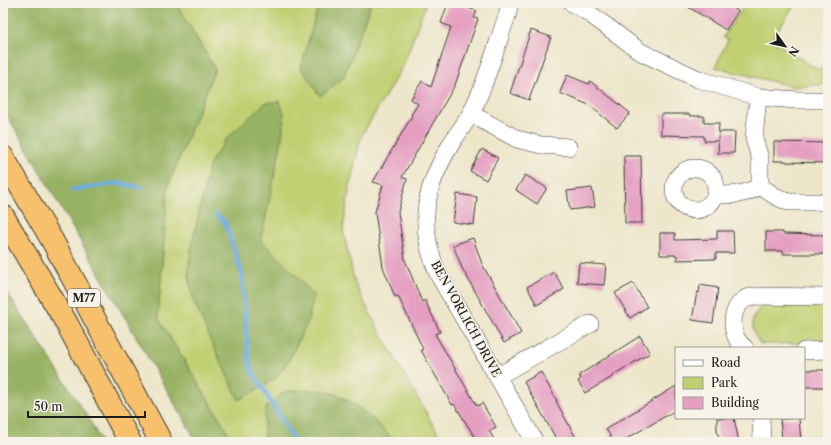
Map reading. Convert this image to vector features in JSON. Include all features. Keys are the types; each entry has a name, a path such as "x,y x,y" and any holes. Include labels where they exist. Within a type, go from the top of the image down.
{"highway":[{"name":"M77","path":"3,157 59,252 161,442"},
{"name":"M77","path":"3,216 66,322 130,442"},
{"name":"M77","path":"3,240 66,322"}],"street":[{"name":"BEN VORLICH DRIVE","path":"511,6 482,88 471,114 451,145 430,186 426,213 427,244 438,274 535,442"},
{"path":"579,6 641,52 698,79 758,97 797,100 828,100"},
{"path":"758,97 754,139 760,158 760,186"},
{"path":"471,114 517,139 541,144 568,147"},
{"path":"715,195 729,195 749,192 760,186"},
{"path":"760,186 775,196 788,202 828,202"},
{"path":"744,347 734,333 733,321 738,306 745,299 754,296 828,298"},
{"path":"498,376 590,324"},
{"path":"805,351 828,350"},
{"path":"761,419 762,442"}],"green space":[{"path":"3,3 176,3 215,69 168,186 158,318 234,442 197,442 3,108"},
{"path":"176,3 319,3 301,68 343,78 371,3 426,3 404,64 361,137 349,190 343,230 355,284 377,327 443,442 234,442 158,318 168,186 215,69"},
{"path":"319,3 371,3 343,78 320,96 301,68"},
{"path":"746,3 795,4 771,40 820,71 827,59 828,84 794,87 715,67 728,40 723,37"},
{"path":"279,101 284,113 282,140 261,240 295,274 314,296 308,321 289,360 275,379 239,400 193,300 188,271 192,244 210,163 227,138 265,103"},
{"path":"3,286 89,419 101,442 3,442"},
{"path":"763,305 823,305 828,309 828,339 820,343 761,344 754,332 753,319 754,315"},
{"path":"322,390 337,395 364,412 395,442 264,442 266,407 285,391"}],"building":[{"path":"448,3 453,3 477,11 474,18 478,19 455,85 402,177 407,179 398,212 405,260 422,302 425,300 440,332 435,334 477,406 482,403 496,427 489,431 496,442 478,442 454,404 452,405 421,350 423,349 398,296 395,297 383,267 375,212 383,185 373,182 418,104 411,99 422,81 431,87 451,27 441,23"},
{"path":"682,3 725,3 738,11 726,30"},
{"path":"531,30 551,37 529,100 510,93"},
{"path":"567,75 589,84 590,81 630,113 617,128 589,105 560,93"},
{"path":"661,114 690,114 690,116 704,116 704,123 719,123 718,141 704,141 704,136 661,135"},
{"path":"719,132 735,132 734,153 718,153"},
{"path":"774,142 828,143 828,163 774,161"},
{"path":"482,149 498,158 486,180 470,171"},
{"path":"624,156 641,156 642,223 625,223"},
{"path":"525,175 547,188 537,204 516,190"},
{"path":"592,188 595,207 570,210 567,191"},
{"path":"457,194 477,197 474,225 453,222"},
{"path":"717,231 733,231 734,253 716,253 716,259 677,260 677,255 660,255 660,233 675,233 675,240 717,239"},
{"path":"766,232 825,235 825,254 783,254 783,251 766,251"},
{"path":"473,238 482,264 521,333 504,343 462,268 453,245"},
{"path":"579,263 606,265 604,285 577,283"},
{"path":"554,272 564,289 537,305 527,287"},
{"path":"633,283 647,307 630,318 615,293"},
{"path":"700,285 718,288 713,323 692,320 697,292 699,293"},
{"path":"640,336 650,353 585,393 578,381 581,379 579,375"},
{"path":"805,370 828,370 828,387 805,387"},
{"path":"541,372 578,442 558,442 524,382"},
{"path":"675,387 675,411 621,442 614,442 606,429"},
{"path":"717,419 734,419 739,442 720,442 717,431"},
{"path":"780,419 799,419 801,442 785,442 785,438 782,438"}],"waterway":[{"path":"72,190 120,183 142,188"},
{"path":"216,215 225,222 242,274 248,353 251,369 295,442"}]}
